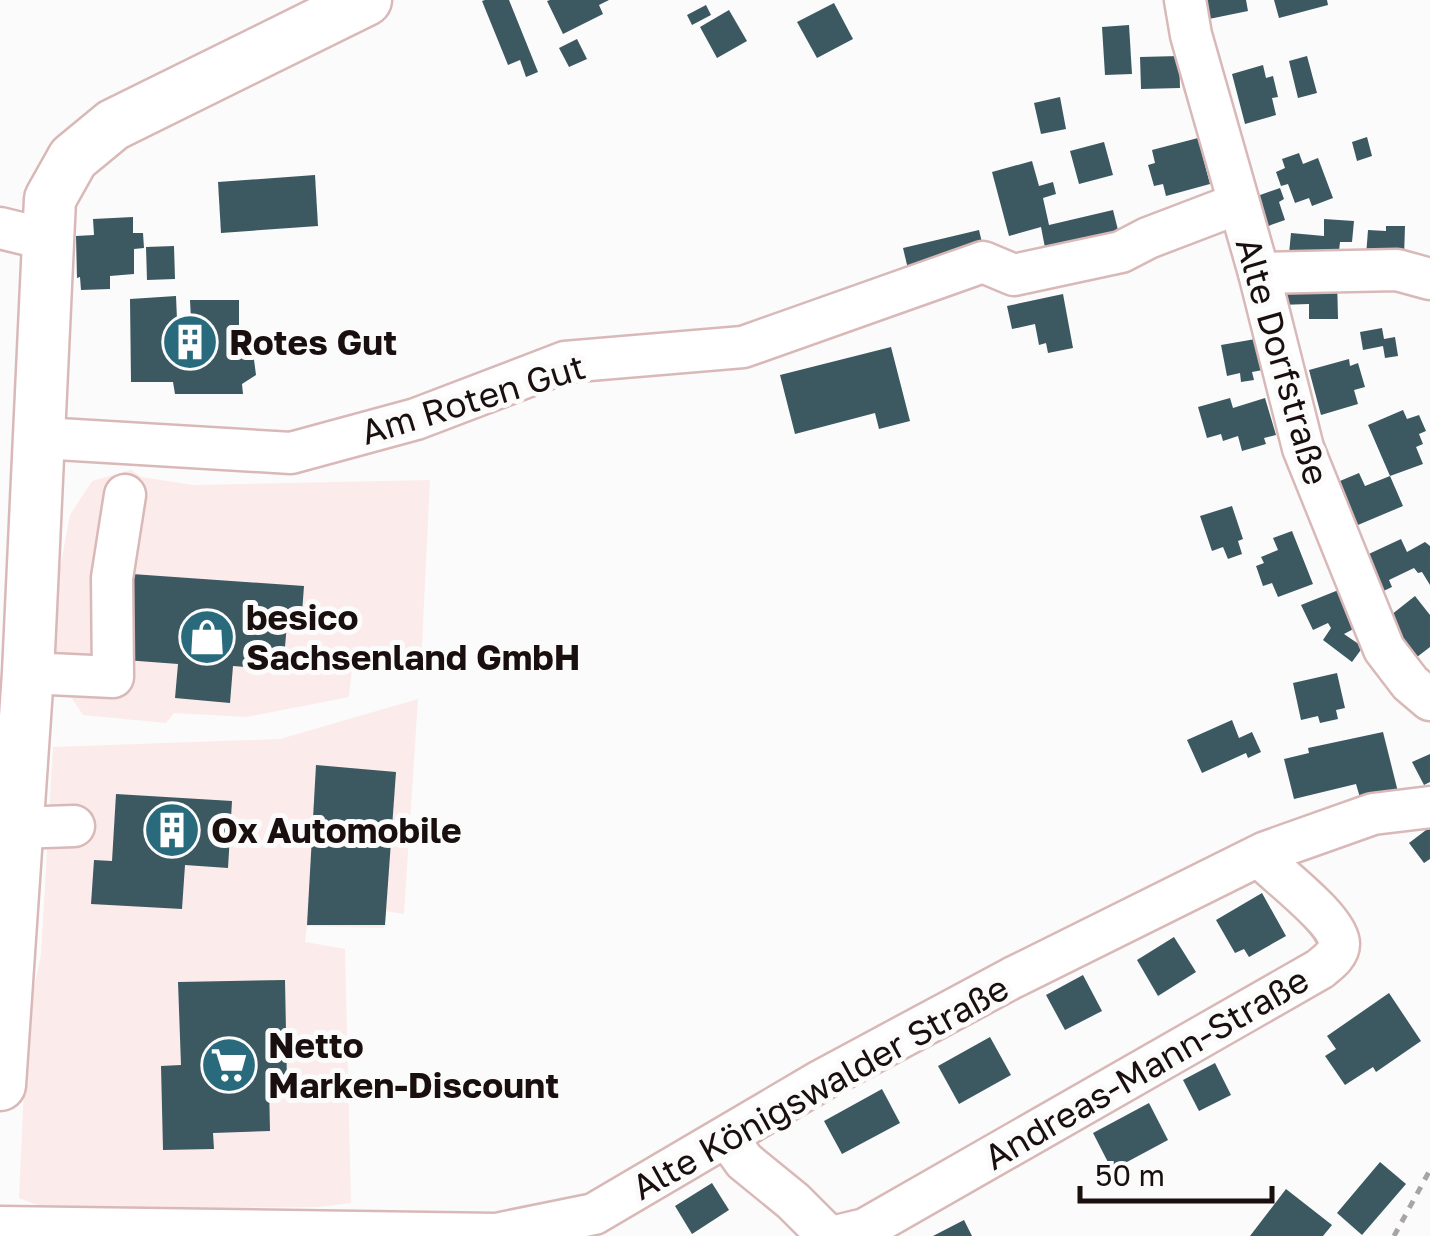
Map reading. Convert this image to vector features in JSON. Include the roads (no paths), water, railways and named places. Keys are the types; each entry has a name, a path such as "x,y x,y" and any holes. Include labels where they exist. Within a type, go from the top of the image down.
{"main road":[{"path":"0,1084 40,438 23,233 50,199 73,158 113,125 366,0"}],"street":[{"name":"Alte Dorfstraße","path":"1185,0 1237,204 1260,274 1302,448 1384,650 1410,683 1430,700"},
{"name":"Am Roten Gut","path":"40,438 292,453 416,419 564,362 743,347 983,262 1014,275 1122,252 1237,204"},
{"path":"1260,274 1397,270 1430,279"},
{"path":"28,674 113,676 112,578 125,494"},
{"name":"Alte Königswalder Straße","path":"0,1227 496,1234 594,1214 822,1080 1012,978 1259,856 1373,814 1430,806"},
{"path":"16,828 74,826"},
{"name":"Andreas-Mann-Straße","path":"727,1137 744,1161 793,1201 825,1235 865,1229 1320,969 1336,955 1339,944 1332,925 1259,856"}],"place":[{"name":"Rotes Gut","path":"190,342"},
{"name":"besico Sachsenland GmbH","path":"207,637"},
{"name":"Ox Automobile","path":"172,830"},
{"name":"Netto Marken-Discount","path":"229,1065"}]}
